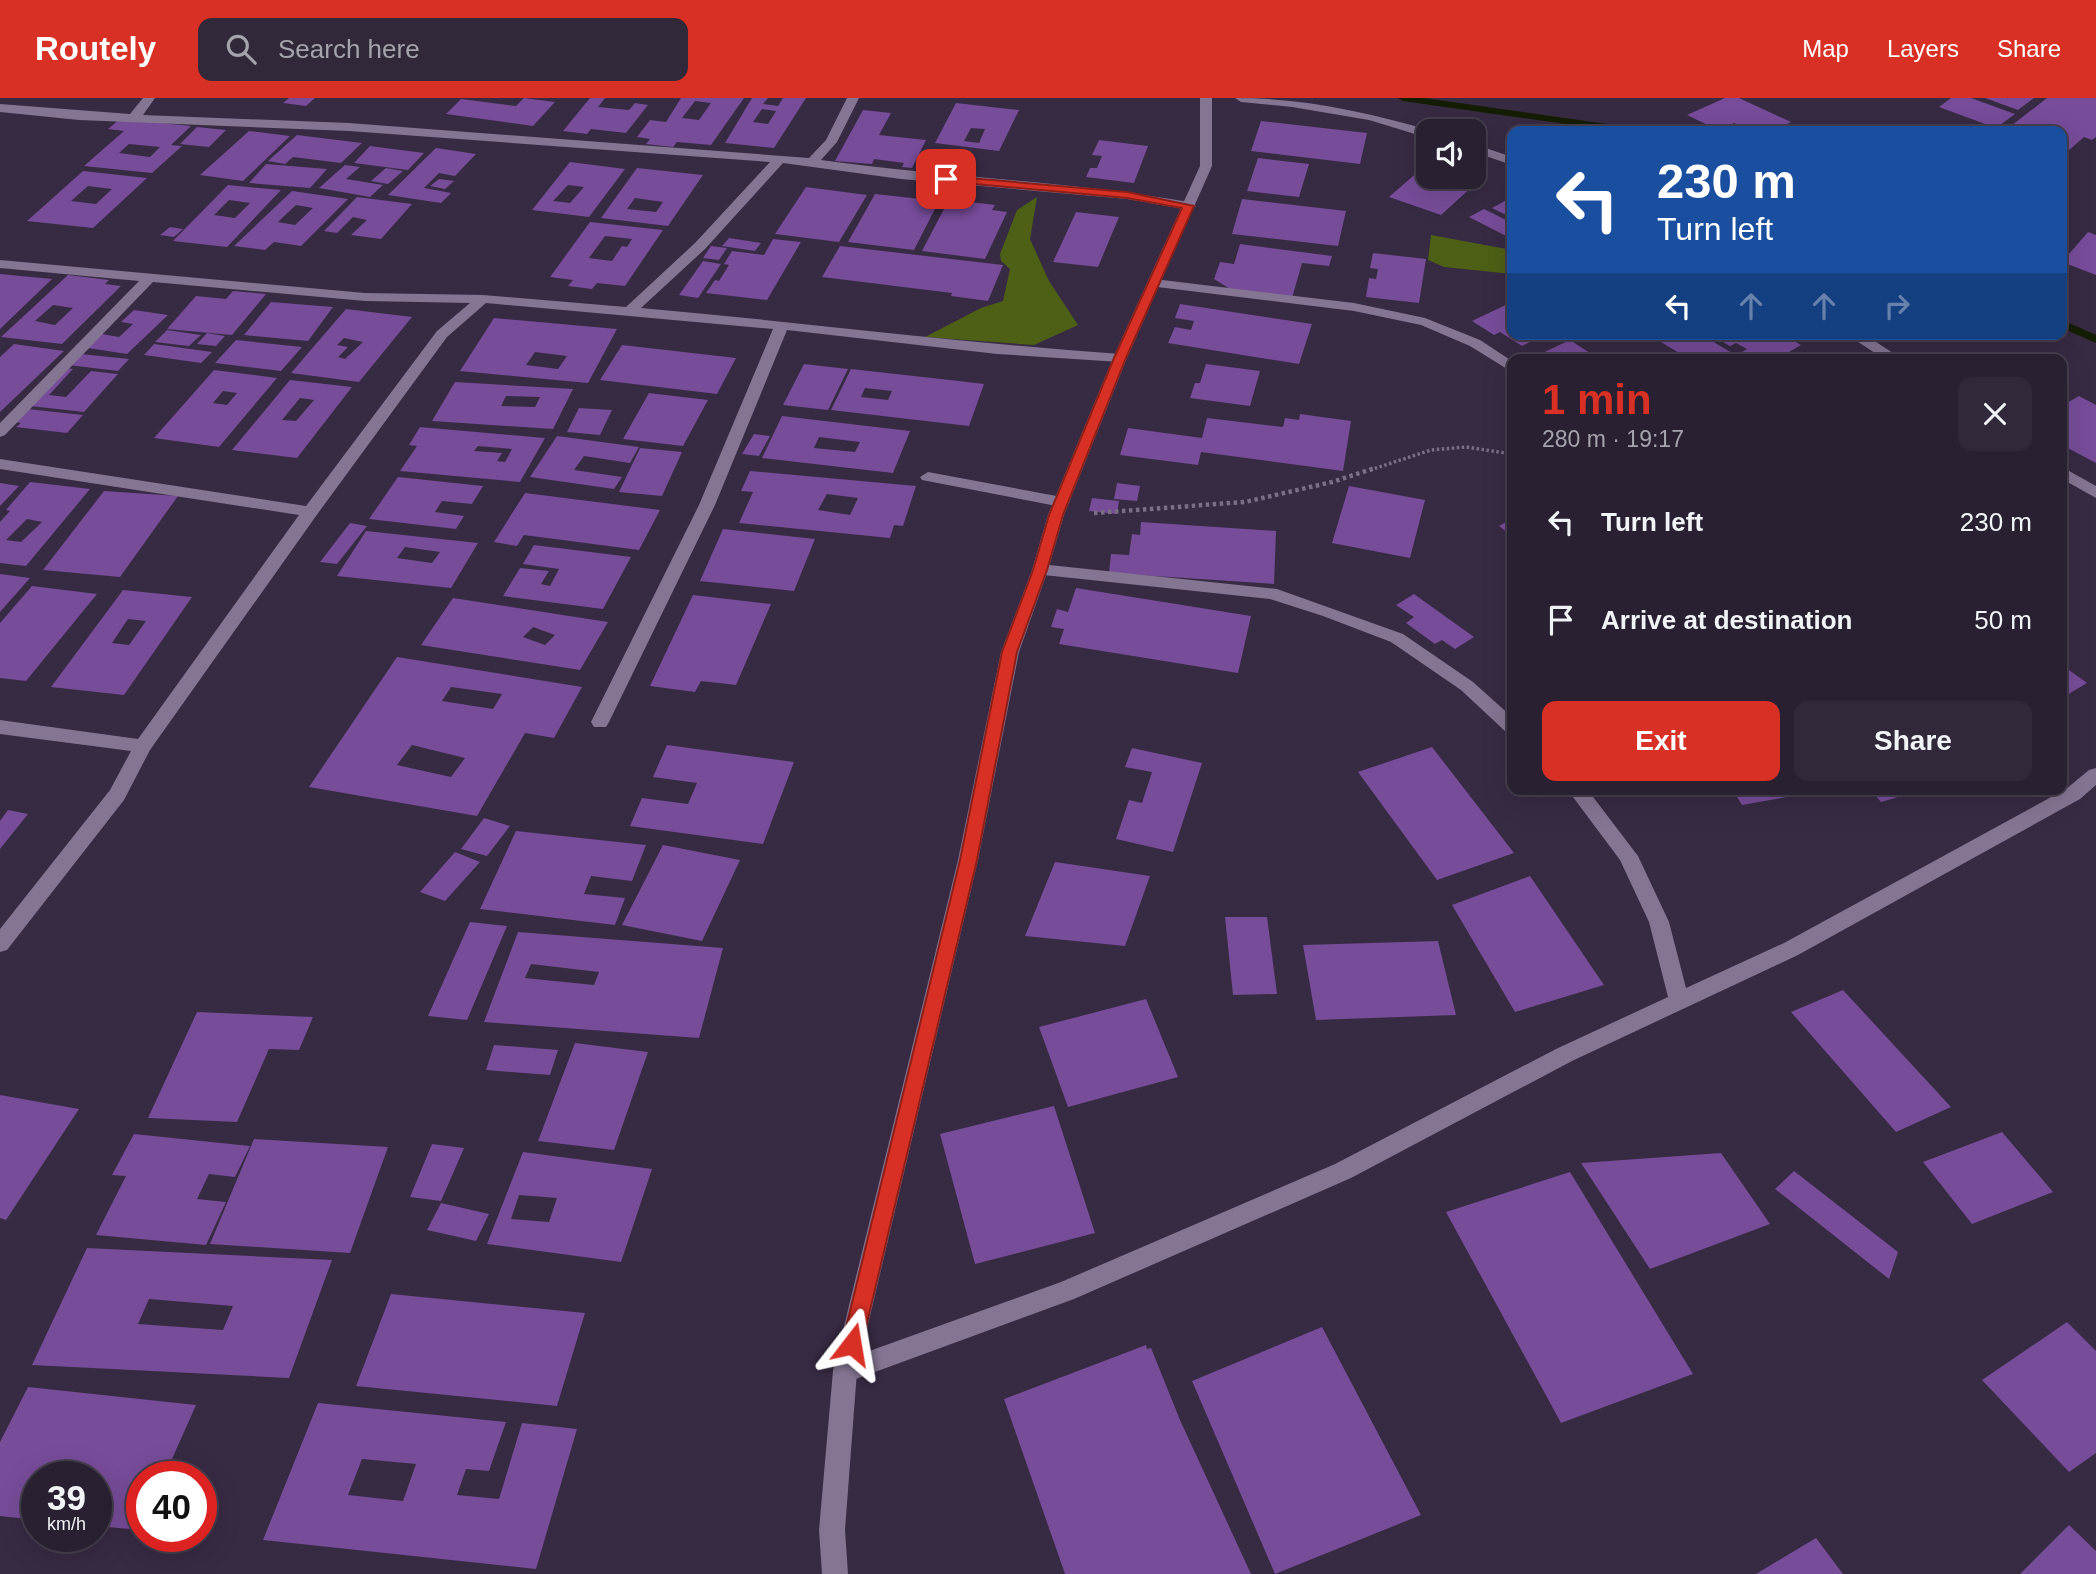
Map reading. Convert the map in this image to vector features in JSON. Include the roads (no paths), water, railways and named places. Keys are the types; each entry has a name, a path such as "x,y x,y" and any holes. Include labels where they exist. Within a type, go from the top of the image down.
{"street":[{"path":"134,118 149,98"},
{"path":"812,162 831,142 853,98"},
{"path":"835,1574 832,1530 845,1371 968,860 1010,652 1059,509 1120,358 1206,166 1206,98"},
{"path":"1241,98 1292,103 1371,117 1416,130"},
{"path":"0,108 134,118 349,127 562,145 705,153 812,162 901,175 1127,195 1189,206"},
{"path":"1486,152 1507,158"},
{"path":"629,313 700,246 778,161"},
{"path":"0,264 365,297 483,299 782,325 998,350 1120,358"},
{"path":"0,432 151,276"},
{"path":"1154,283 1354,307 1425,322 1475,343 1507,365"},
{"path":"0,944 117,795 143,746 310,512 442,334 483,299"},
{"path":"600,722 707,505 782,325"},
{"path":"1863,340 1887,354"},
{"path":"0,464 310,512"},
{"path":"2067,475 2096,493"},
{"path":"928,477 1059,509"},
{"path":"1040,570 1271,593 1317,608 1397,638 1467,686 1507,722"},
{"path":"0,727 143,746"},
{"path":"845,1371 1066,1291 1343,1171 1564,1055 1791,949 2073,794 2096,775"},
{"path":"1582,795 1628,856 1658,922 1679,1001"}],"waterway":[{"path":"1403,98 1600,126"},
{"path":"2067,326 2096,339"}]}
